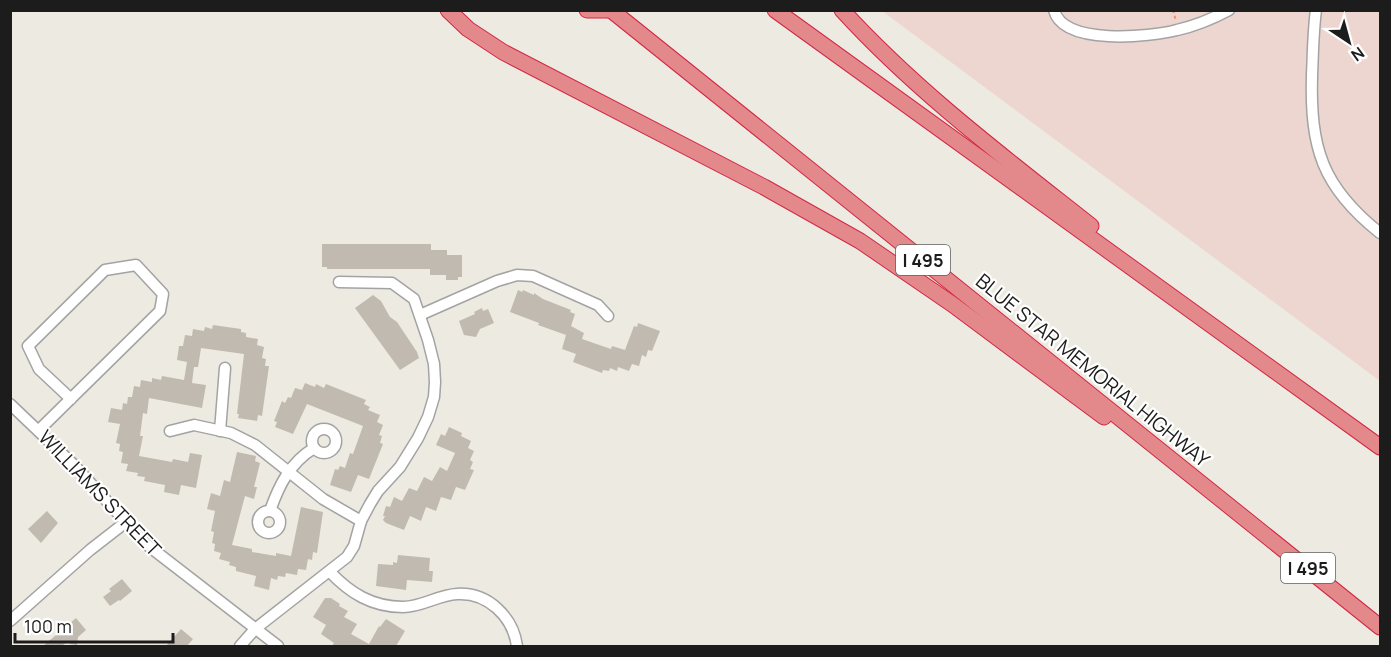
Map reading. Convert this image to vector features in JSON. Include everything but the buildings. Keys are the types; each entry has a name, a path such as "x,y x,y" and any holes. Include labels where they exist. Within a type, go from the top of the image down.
{"highway":[{"path":"448,10 468,29 503,52 776,193 868,246 952,304 1076,398 1235,510"},
{"path":"587,10 609,10"},
{"name":"BLUE STAR MEMORIAL HIGHWAY","path":"609,10 1380,627"},
{"path":"775,10 1380,447"},
{"path":"842,10 875,44 969,129 1253,355"}],"street":[{"path":"1054,10 1058,20 1068,27 1096,34 1125,36 1175,30 1202,22 1229,10"},
{"path":"1316,10 1311,105 1316,143 1325,168 1339,193 1353,210 1380,233"},
{"path":"39,430 71,399 160,311 163,294 136,266 105,270 28,346 39,369 71,399"},
{"path":"420,315 497,281 517,275 533,276 598,305 608,316"},
{"path":"240,646 255,629 347,557 354,546 361,520 378,491 407,457 428,417 434,397 434,364 414,299 392,283 339,282"},
{"path":"220,431 225,368"},
{"name":"WILLIAMS STREET","path":"10,404 39,430 146,544 278,646"},
{"path":"170,431 194,425 231,433 255,445 323,499 361,520"},
{"path":"270,511 288,472 295,462 314,448"},
{"path":"10,621 90,550 126,522"},
{"path":"330,572 361,599 380,604 402,607 418,605 455,594 466,594 489,602 503,614 511,625 517,646"}],"shaded area":[{"path":"882,11 1380,11 1380,381"}]}
